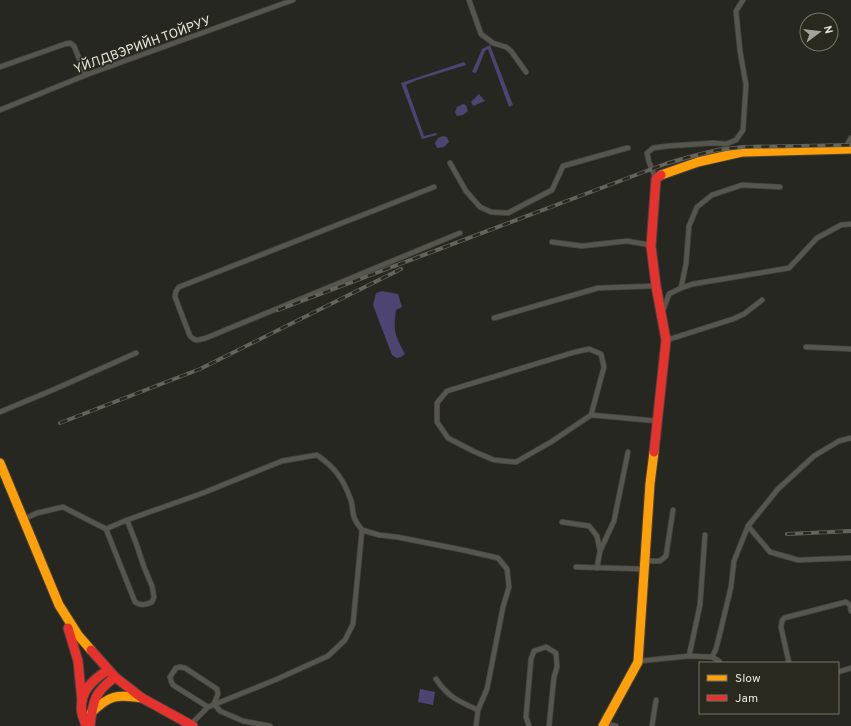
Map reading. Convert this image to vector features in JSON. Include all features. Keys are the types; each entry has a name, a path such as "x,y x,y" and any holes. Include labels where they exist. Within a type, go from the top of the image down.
{"street":[{"path":"604,725 638,662 650,484 666,340 656,286 651,246 656,179 663,174 698,162 742,152 848,149"},
{"path":"0,463 59,605 73,643 78,661 82,713 86,726"},
{"path":"59,605 78,635 115,677 142,698 192,726"},
{"path":"82,701 86,688 91,682 108,670"},
{"path":"90,726 93,700 97,692 115,677"},
{"path":"91,713 101,703 110,698 130,696 142,698"}],"lane":[{"name":"ҮЙЛДВЭРИЙН ТОЙРУУ","path":"0,110 86,75 293,0"},
{"path":"469,0 481,34 493,43 506,47 511,51 526,72"},
{"path":"656,179 647,153 653,148 712,143 726,144 736,140 743,130 746,85 740,51 736,12 743,0"},
{"path":"0,66 57,46 70,43 76,49 86,75"},
{"path":"848,149 851,138"},
{"path":"450,163 466,191 480,207 491,212 508,213 552,190 563,166 628,148"},
{"path":"681,288 686,264 689,226 697,207 712,194 742,185 780,187"},
{"path":"434,187 179,286 175,297 190,336 194,340 206,338 460,233"},
{"path":"762,300 744,314 733,319 666,340 664,307 669,294 693,284 789,268 817,238 841,224 851,224"},
{"path":"552,242 582,246 628,241 651,246"},
{"path":"494,318 598,288 656,286"},
{"path":"806,347 851,349"},
{"path":"591,416 604,368 601,354 589,349 447,391 437,403 437,422 448,438 494,460 516,462 551,442 591,416 658,421"},
{"path":"0,412 55,390 136,354"},
{"path":"712,657 716,649 731,587 734,561 748,526 778,489 814,456 839,441 851,438"},
{"path":"597,568 600,551 614,521 628,452"},
{"path":"106,529 203,493 282,461 317,455 336,471 344,483 351,500 354,518 362,530 354,624 345,640 328,656 275,680 208,707 192,726"},
{"path":"23,520 37,513 63,507 106,529 135,602 139,605 146,604 152,602 154,597 152,586 127,520"},
{"path":"576,567 597,568 645,565 660,561 666,556 673,510"},
{"path":"562,522 589,526 597,536 600,551"},
{"path":"748,526 770,552 798,560 851,558"},
{"path":"362,530 379,535 397,537 498,558 507,569 509,587 503,607 487,689 478,710 476,726"},
{"path":"689,656 700,605 705,535"},
{"path":"789,662 781,627 784,618 846,602 850,605 851,611"},
{"path":"529,726 526,717 531,659 534,651 546,647 556,653 557,667 554,677 549,726"},
{"path":"638,662 689,656 712,657 720,662"},
{"path":"208,707 173,685 170,677 176,668 184,668 217,689 218,694 214,704"},
{"path":"839,672 851,668"},
{"path":"436,679 442,689 455,700 478,710"},
{"path":"652,726 656,700"},
{"path":"214,704 220,711 243,721 270,726"},
{"path":"604,725 616,726"}],"shaded area":[{"path":"490,45 513,105 509,107 488,49 485,51 476,73 472,72 482,49"},
{"path":"464,62 466,65 417,80 406,85 424,136 436,133 437,135 422,139 401,83"},
{"path":"479,94 485,101 473,106 471,102"},
{"path":"463,104 466,105 468,111 463,115 457,116 455,112 457,107"},
{"path":"443,136 447,137 449,142 444,147 437,148 435,143 438,138"},
{"path":"382,291 398,294 402,307 396,310 395,323 397,337 405,354 401,357 397,358 392,355 373,305 376,293"},
{"path":"420,689 435,692 433,705 418,702"}],"railway":[{"path":"278,310 665,164 689,157 717,150 743,147 851,145"},
{"path":"60,423 200,369 401,269"},
{"path":"787,534 851,531"}],"traffic: slow":[{"path":"661,175 698,162 742,152 851,149"},
{"path":"603,726 638,662 650,484 654,452"},
{"path":"0,463 59,605 78,635 91,650"},
{"path":"91,713 103,702 114,697 126,696 142,698"}],"traffic: jam":[{"path":"654,452 666,340 656,286 651,246 656,179 661,175"},
{"path":"68,628 78,661 82,701"},
{"path":"91,650 115,677 142,698 193,726"},
{"path":"86,726 81,706 84,693 97,678 108,670"},
{"path":"90,726 92,710 96,698 103,688 115,677"}]}
